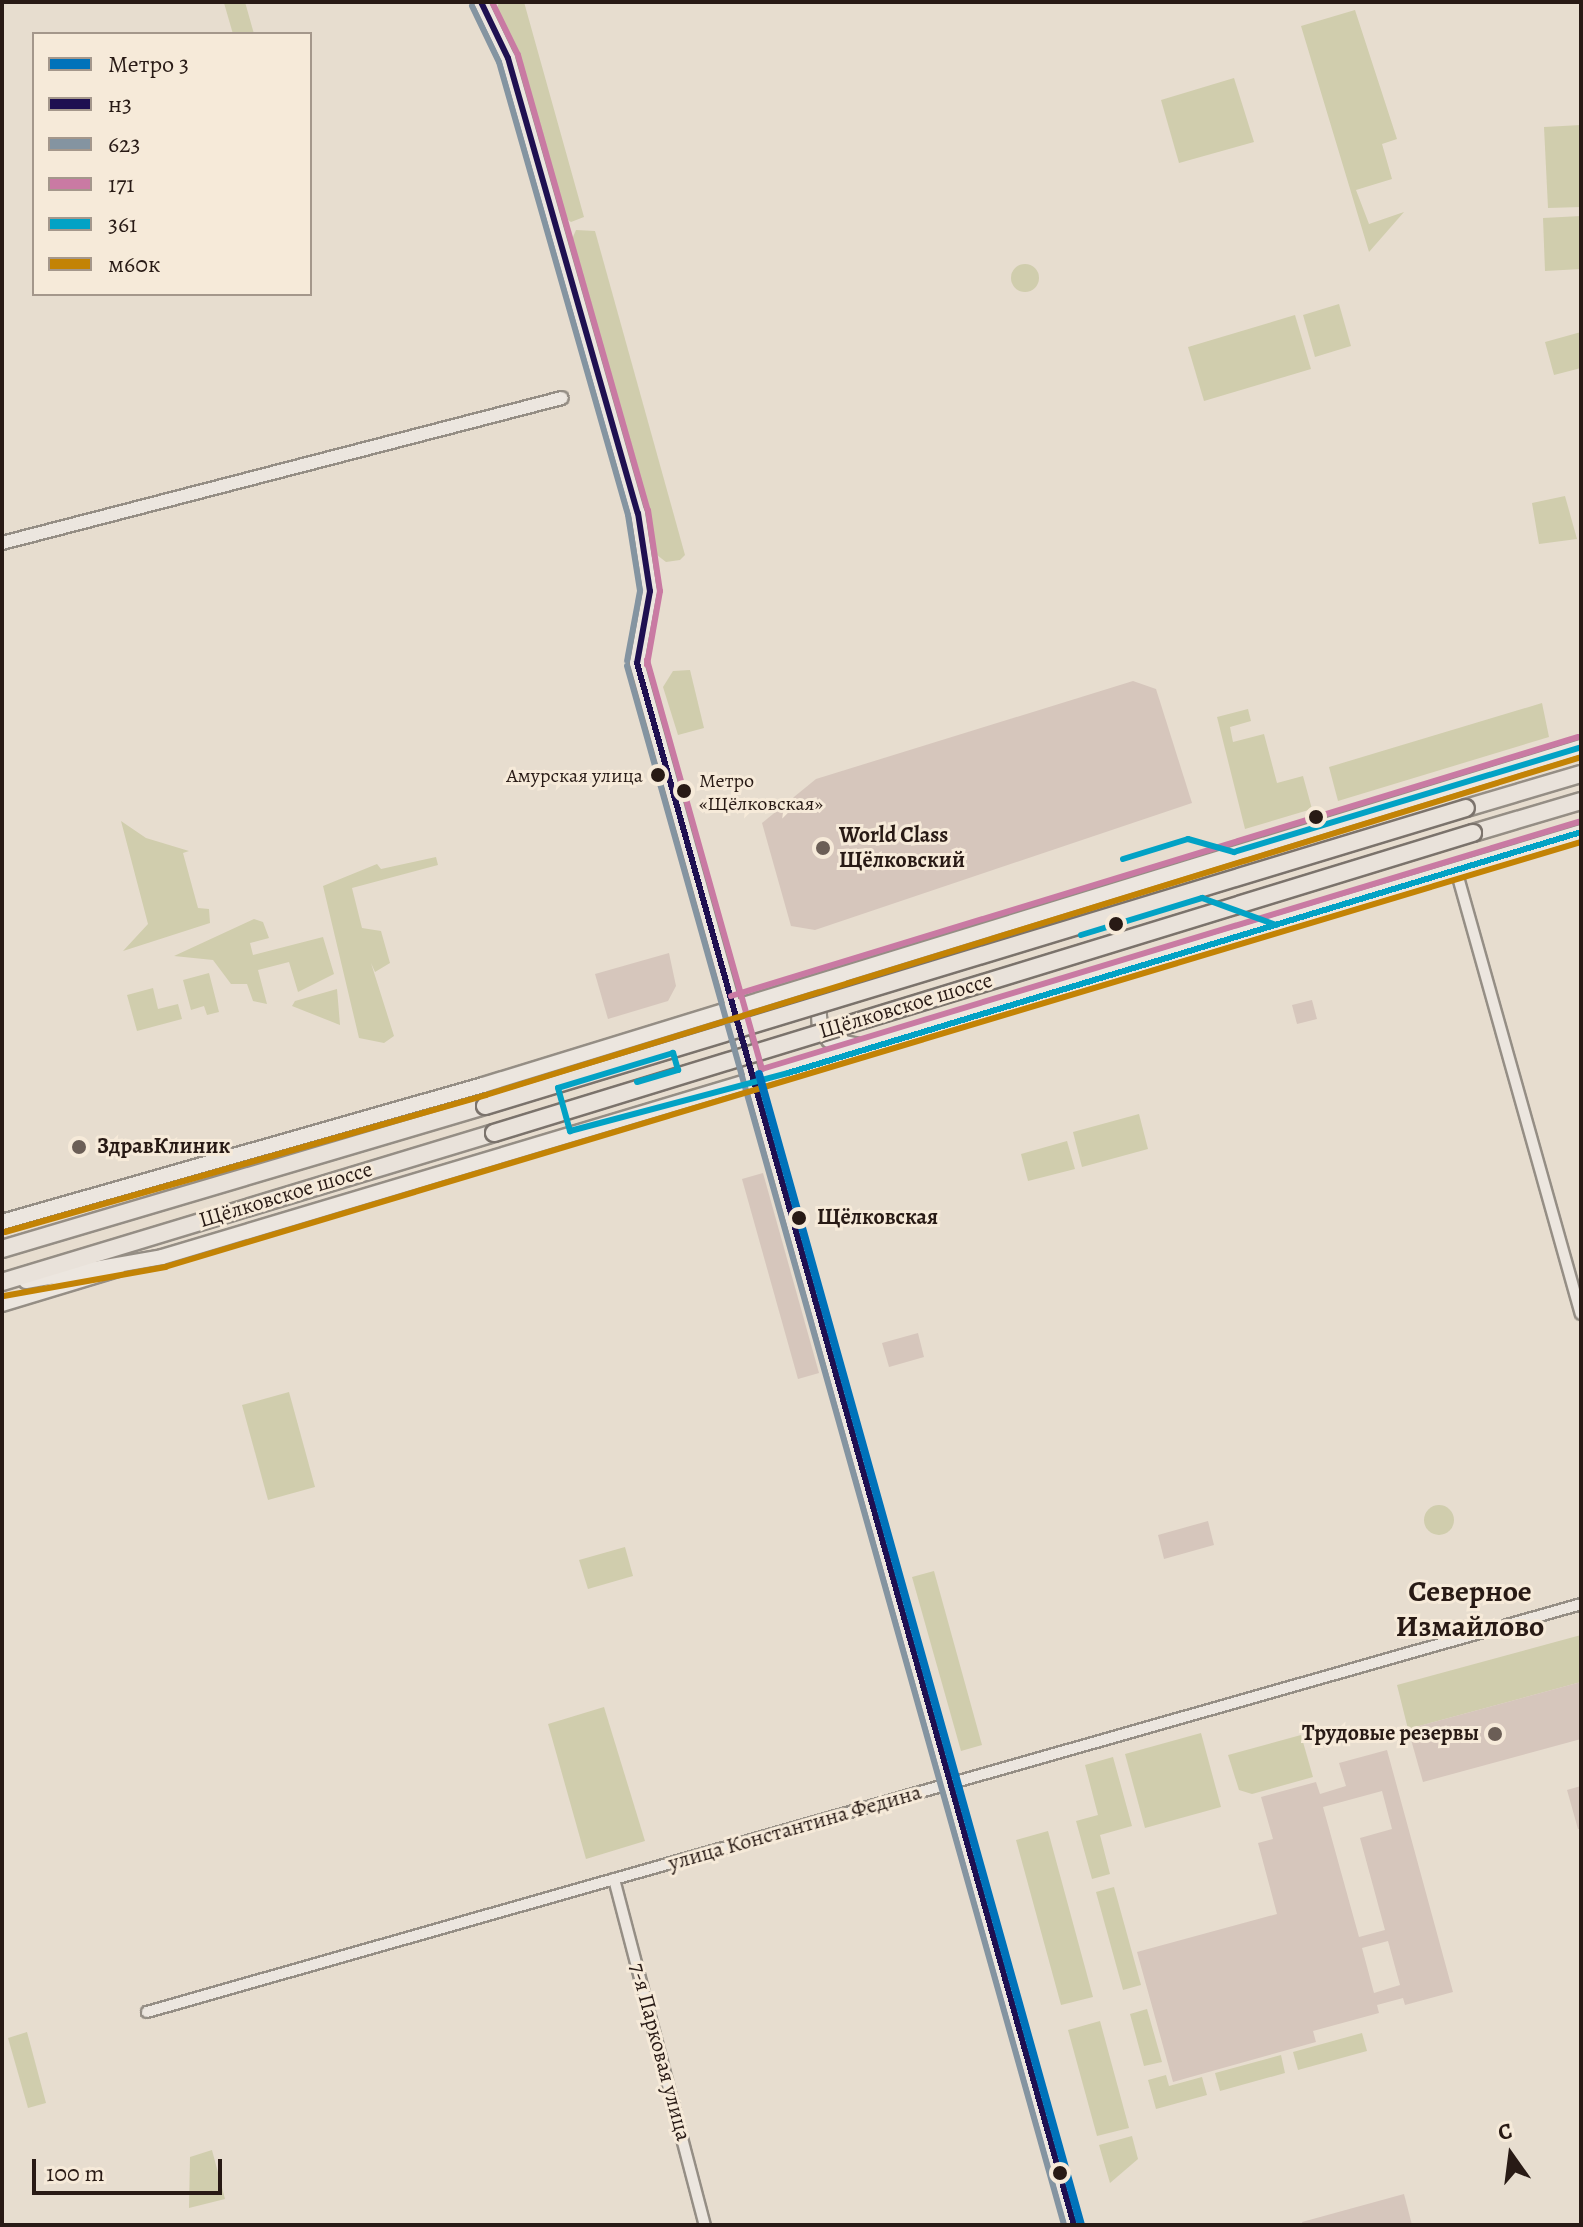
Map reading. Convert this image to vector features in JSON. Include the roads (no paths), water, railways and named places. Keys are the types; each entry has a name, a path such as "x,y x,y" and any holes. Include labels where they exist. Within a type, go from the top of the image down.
{"main road":[{"path":"481,2 508,58 638,513 650,591 637,663 1074,2225"},
{"path":"2,1222 843,974 1581,747"},
{"name":"Щёлковское шоссе","path":"2,1249 1581,774"},
{"name":"Щёлковское шоссе","path":"2,1284 1581,801"},
{"path":"2,1284 162,1257 570,1131 755,1082 1581,832"},
{"path":"843,974 818,1001 820,1027 829,1040 869,1048"}],"street":[{"path":"2,543 562,398"},
{"path":"1456,870 1581,1314"},
{"path":"2,1305 162,1257"},
{"name":"улица Константина Федина","path":"147,2012 1581,1604"},
{"name":"7-я Парковая улица","path":"614,1879 705,2225"}],"metro line":[{"name":"3","path":"759,1074 1081,2225"}],"place":[{"name":"Амурская улица","path":"658,775"},
{"name":"Метро «Щёлковская»","path":"684,791"},
{"name":"World Class Щёлковский","path":"823,848"},
{"name":"ЗдравКлиник","path":"79,1147"},
{"name":"Щёлковская","path":"799,1218"},
{"name":"Трудовые резервы","path":"1495,1734"}],"district":[{"name":"Северное Измайлово","path":"1470,1608"}]}
